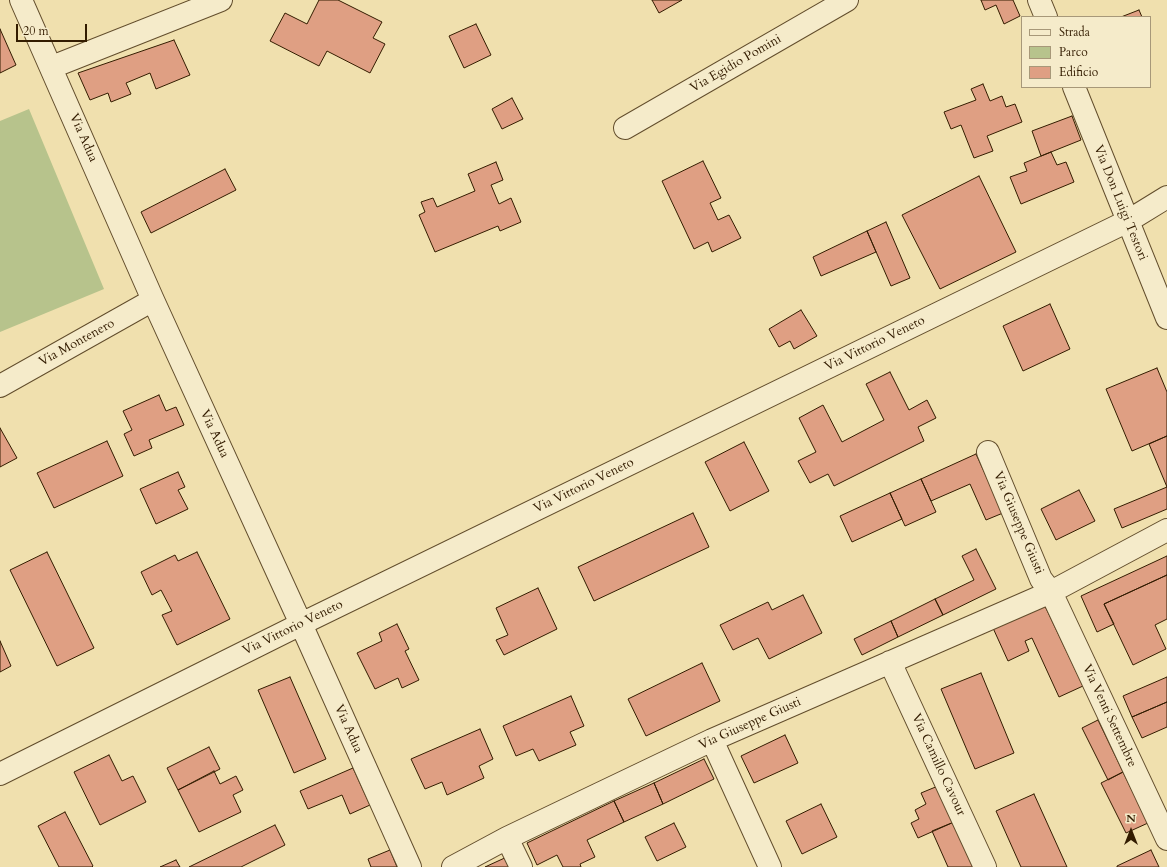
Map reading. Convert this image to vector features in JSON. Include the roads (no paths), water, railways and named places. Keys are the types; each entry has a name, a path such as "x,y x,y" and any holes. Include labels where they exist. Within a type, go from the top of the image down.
{"street":[{"name":"Via Adua","path":"21,0 52,67 153,300 410,867"},
{"path":"52,67 220,0"},
{"name":"Via Egidio Pomini","path":"626,128 847,0"},
{"path":"1039,0 1046,16"},
{"name":"Via Don Luigi Testori","path":"1074,88 1167,318"},
{"name":"Via Vittorio Veneto","path":"0,774 301,624 1128,221 1167,197"},
{"name":"Via Montenero","path":"0,386 153,300"},
{"name":"Via Giuseppe Giusti","path":"988,452 1041,579 1051,592"},
{"name":"Via Giuseppe Giusti","path":"453,867 507,838 712,740 1051,592 1167,530"},
{"name":"Via Venti Settembre","path":"1051,592 1167,839"},
{"name":"Via Camillo Cavour","path":"890,662 985,867"},
{"path":"712,740 770,867"},
{"path":"507,838 521,867"}]}
